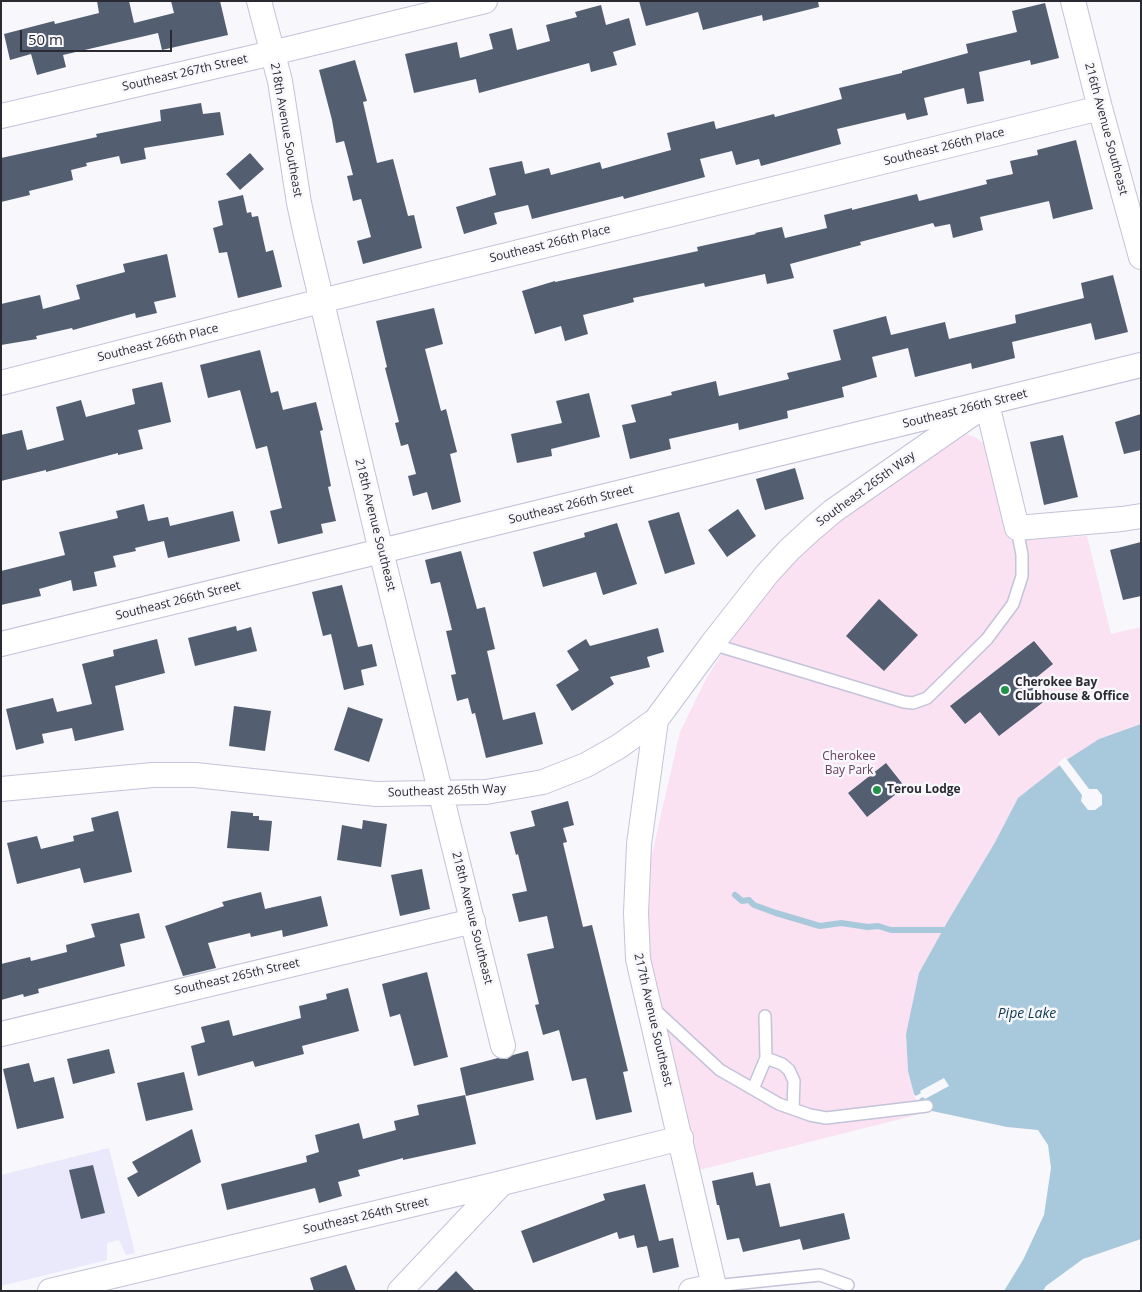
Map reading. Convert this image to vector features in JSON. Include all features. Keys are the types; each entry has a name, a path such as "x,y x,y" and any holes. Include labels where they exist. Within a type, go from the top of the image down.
{"street":[{"name":"218th Avenue Southeast","path":"259,1 280,81 299,203 381,551 503,1046"},
{"name":"Southeast 267th Street","path":"1,116 272,54 485,1"},
{"name":"216th Avenue Southeast","path":"1073,1 1141,257"},
{"name":"Southeast 266th Place","path":"1,383 322,301 1100,108"},
{"name":"Southeast 266th Street","path":"1,644 1141,365"},
{"path":"987,404 1017,528 1141,516"},
{"name":"Southeast 265th Way","path":"1,789 153,775 195,775 376,794 486,792 543,782 586,765 618,747 656,720 712,644 767,574 789,550 834,511 987,404"},
{"name":"217th Avenue Southeast","path":"656,720 639,844 636,913 638,959 717,1288"},
{"name":"Southeast 265th Street","path":"1,1034 473,921"},
{"name":"Southeast 264th Street","path":"50,1291 502,1183 680,1138"},
{"path":"400,1291 502,1183"},
{"path":"691,1291 717,1288"}],"lane":[{"path":"712,644 904,702 913,703 927,698 987,639 1013,604 1022,576 1022,556 1017,528"},
{"path":"649,1005 720,1070 779,1104 810,1115 826,1118 926,1106"},
{"path":"753,1089 766,1058 765,1016"},
{"path":"766,1058 782,1064 789,1070 794,1081 793,1109"},
{"path":"717,1288 820,1275 848,1285"}],"shaded area":[{"path":"109,1148 135,1253 126,1255 119,1240 107,1243 107,1260 1,1286 1,1175"}],"green space":[{"name":"Cherokee Bay Park","path":"966,434 975,437 985,444 1010,540 1087,536 1111,634 1141,627 1141,724 1099,739 1018,798 994,844 949,919 906,1034 908,1071 914,1094 932,1111 695,1171 641,960 641,902 680,732 706,679 760,592 827,530"}],"water":[{"name":"Pipe Lake","path":"1141,724 1141,1239 1083,1259 1046,1286 1043,1291 1004,1291 1023,1260 1044,1215 1051,1168 1048,1145 1038,1130 1007,1127 932,1111 914,1094 908,1071 906,1034 919,973 994,844 1018,798 1065,761 1099,739"}],"pier":[{"path":"1065,757 1089,789 1097,789 1102,795 1102,805 1095,810 1088,810 1081,801 1082,795 1058,763"},
{"path":"944,1078 949,1086 925,1099 923,1097 917,1100 914,1097 921,1093 920,1091"}],"building":[{"path":"97,1 129,1 134,23 174,13 171,1 220,1 228,35 162,50 158,33 63,55 66,67 37,75 31,54 10,60 4,34 54,21 55,24 99,13"},
{"path":"639,1 818,1 819,7 763,21 762,15 703,30 698,12 646,26"},
{"path":"1045,3 1059,58 1031,65 1030,60 979,72 984,101 967,104 964,88 924,98 928,115 907,120 905,113 837,129 841,144 761,166 759,159 736,165 732,151 700,159 705,177 624,199 623,196 532,219 528,205 494,213 497,224 464,234 456,207 496,195 489,168 522,161 525,174 549,168 551,175 600,162 602,169 671,150 667,133 714,121 716,129 774,114 775,117 842,99 839,88 902,73 902,71 968,53 966,44 1017,32 1012,11"},
{"path":"601,5 606,25 629,18 636,45 613,52 617,65 591,72 589,63 479,93 476,79 414,93 405,54 457,42 460,58 493,49 489,34 512,28 517,50 550,41 546,25 577,17 575,12"},
{"path":"355,60 367,101 363,102 377,163 393,159 408,216 414,215 422,248 363,264 357,241 371,237 361,199 353,201 347,176 353,175 344,141 336,143 319,70"},
{"path":"201,103 203,114 220,112 224,135 144,148 146,159 121,164 119,156 86,163 87,166 71,170 73,180 29,191 30,195 1,202 1,158 97,137 96,134 161,121 160,110"},
{"path":"1076,140 1093,209 1053,219 1049,201 980,217 983,230 953,238 950,224 935,227 933,223 860,242 861,245 790,264 794,278 767,284 765,274 705,287 704,283 633,298 634,302 583,315 588,334 565,341 561,326 535,334 522,291 555,281 698,251 697,247 782,227 785,238 827,228 824,215 917,194 919,201 987,184 986,180 1013,174 1010,161 1038,155 1037,150"},
{"path":"250,153 264,169 240,190 226,174"},
{"path":"243,195 247,213 251,212 252,217 258,216 266,252 273,250 282,287 238,298 227,252 219,253 213,228 223,225 218,201"},
{"path":"167,254 176,297 154,302 157,313 136,318 135,313 73,330 72,328 36,336 37,339 1,345 1,304 40,295 43,309 80,299 76,285 125,272 123,264"},
{"path":"1113,275 1128,332 1095,340 1091,323 1012,342 1015,358 972,369 971,363 915,377 908,348 872,357 877,377 842,387 844,397 787,411 788,418 739,430 738,423 669,439 671,449 630,459 622,425 636,422 631,405 672,395 671,392 716,381 719,396 789,379 787,373 841,360 833,330 886,316 891,335 945,322 949,339 1016,323 1015,315 1084,298 1081,283"},
{"path":"434,308 443,344 425,349 441,411 446,409 457,452 450,454 461,502 432,510 427,492 413,496 408,476 416,474 408,444 401,446 395,423 399,422 385,368 387,367 376,321"},
{"path":"260,350 271,393 278,391 283,410 316,402 323,430 320,431 331,486 328,487 336,521 321,524 323,533 278,544 270,511 282,508 267,446 256,449 240,390 208,398 200,365"},
{"path":"162,382 171,422 138,430 143,449 118,455 118,453 46,472 46,470 1,481 1,435 22,430 27,450 64,440 56,407 81,400 86,417 135,404 132,389"},
{"path":"589,393 600,437 551,449 552,456 517,463 511,434 562,423 556,401"},
{"path":"1141,414 1141,450 1124,454 1115,422"},
{"path":"1063,435 1078,497 1044,505 1030,442"},
{"path":"795,468 804,499 765,510 756,479"},
{"path":"144,504 148,521 168,517 170,526 233,511 240,541 168,558 164,541 135,548 136,551 113,556 116,567 94,572 97,586 73,591 71,580 39,589 41,596 1,605 1,571 65,555 59,532 118,518 116,511"},
{"path":"738,509 756,536 727,557 708,530"},
{"path":"679,512 695,564 665,574 648,521"},
{"path":"617,523 637,584 603,595 596,572 543,587 533,552 585,537 584,533"},
{"path":"1141,542 1141,596 1123,600 1110,550"},
{"path":"461,551 477,609 485,607 495,649 487,651 503,720 535,712 543,744 486,758 475,713 472,714 468,698 457,701 451,675 456,674 446,631 452,630 440,582 431,584 425,560"},
{"path":"342,585 358,647 372,644 377,666 361,670 364,685 344,690 331,634 323,636 312,592"},
{"path":"879,599 918,635 884,671 846,636"},
{"path":"236,626 237,631 251,627 257,651 195,666 188,638"},
{"path":"658,628 664,652 647,657 650,667 610,677 614,684 572,711 556,685 579,670 567,651 586,639 590,646"},
{"path":"157,639 165,673 115,686 124,730 75,741 72,728 42,734 44,743 16,750 6,709 53,698 57,712 92,704 82,664 114,656 113,650"},
{"name":"Cherokee Bay Clubhouse & Office","path":"1034,641 1053,664 1032,681 1046,700 999,736 980,712 965,724 950,706"},
{"path":"234,706 271,711 265,751 229,746"},
{"path":"348,707 383,719 369,762 334,750"},
{"name":"Terou Lodge","path":"886,763 905,787 867,817 848,793"},
{"path":"568,801 574,825 563,828 567,842 563,843 583,927 592,925 628,1071 623,1072 632,1112 596,1120 586,1078 572,1081 559,1030 543,1035 535,1005 539,1004 527,954 554,948 547,916 519,922 512,894 527,891 518,854 516,855 510,832 535,826 531,811"},
{"path":"118,811 132,872 84,883 80,868 17,884 7,843 37,836 41,849 74,841 73,836 94,831 91,818"},
{"path":"231,811 253,813 253,816 259,816 259,820 272,821 269,851 227,848"},
{"path":"363,820 387,824 381,867 337,860 342,825 362,829"},
{"path":"422,869 430,909 400,916 391,875"},
{"path":"261,892 265,909 321,896 328,926 283,937 282,930 251,937 250,933 208,943 216,968 183,976 165,926 224,906 222,902"},
{"path":"139,913 145,938 120,944 125,966 38,989 39,993 24,997 23,994 1,1000 1,964 30,957 31,961 67,952 66,945 95,937 91,924"},
{"path":"427,972 448,1057 414,1066 400,1014 390,1017 382,984"},
{"path":"348,988 359,1031 302,1046 304,1054 255,1067 253,1061 198,1076 191,1046 205,1042 201,1027 229,1020 233,1036 301,1018 299,1006 327,999 326,994"},
{"path":"109,1049 115,1073 73,1084 67,1059"},
{"path":"528,1051 534,1080 466,1096 460,1068 498,1058 507,1059 513,1055"},
{"path":"29,1063 34,1082 54,1077 64,1118 17,1129 3,1069"},
{"path":"184,1072 193,1110 146,1121 137,1083"},
{"path":"465,1095 476,1144 403,1160 403,1158 358,1170 360,1176 338,1182 342,1196 319,1203 315,1188 227,1210 221,1184 307,1162 306,1156 319,1152 315,1135 359,1123 363,1139 396,1130 394,1121 419,1115 417,1105"},
{"path":"192,1129 201,1162 138,1197 127,1178 138,1172 132,1162"},
{"path":"93,1165 105,1213 81,1219 69,1170"},
{"path":"753,1172 756,1186 770,1183 780,1227 844,1213 850,1239 803,1250 800,1239 743,1252 739,1238 727,1240 712,1181"},
{"path":"645,1184 659,1241 673,1238 679,1267 653,1273 647,1246 637,1248 634,1235 619,1239 617,1232 533,1263 521,1231 605,1200 603,1194"},
{"path":"346,1265 356,1291 314,1291 310,1278"},
{"path":"456,1271 475,1291 436,1291"}],"waterway":[{"path":"735,895 742,901 749,900 754,905 820,926 841,923 868,927 878,926 891,930 943,930"}],"place":[{"name":"Cherokee Bay Clubhouse & Office","path":"1005,690"},
{"name":"Terou Lodge","path":"877,790"}]}
